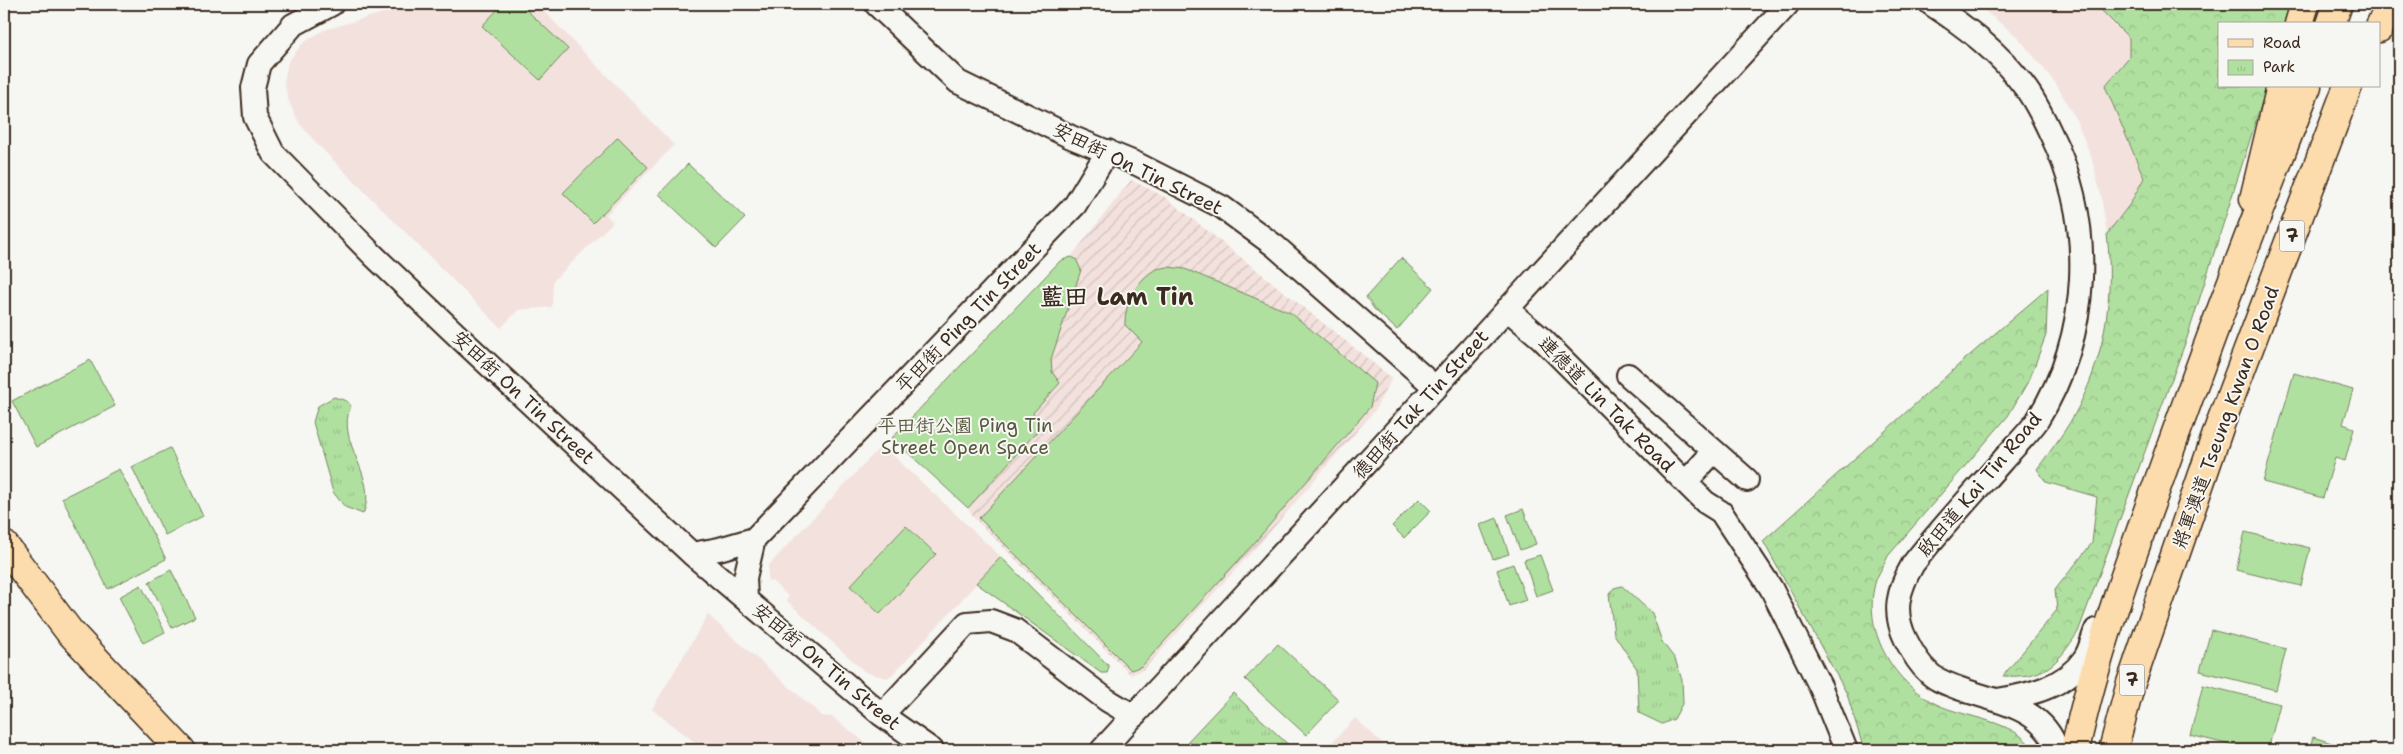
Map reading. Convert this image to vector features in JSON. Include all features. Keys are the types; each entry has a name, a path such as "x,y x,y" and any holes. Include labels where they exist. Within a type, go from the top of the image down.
{"main road":[{"path":"2300,22 2305,4"},
{"path":"2332,22 2338,4"},
{"path":"2367,22 2372,4"},
{"path":"2380,26 2391,4"},
{"name":"7","path":"2075,750 2098,661 2298,88"},
{"name":"將軍澳道 Tseung Kwan O Road","path":"2112,750 2131,683 2218,431 2348,91"},
{"path":"4,545 69,631 181,750"}],"street":[{"name":"安田街 On Tin Street","path":"332,4 293,25 259,64 253,88 255,117 273,153 373,255 469,347 692,554 882,715 932,750"},
{"name":"安田街 On Tin Street","path":"876,4 958,82 1071,136 1108,151 1222,207 1275,246 1436,388"},
{"name":"德田街 Tak Tin Street","path":"1102,750 1739,58 1785,4"},
{"name":"啟田道 Kai Tin Road","path":"1931,4 1986,45 2026,88 2058,148 2071,185 2080,225 2082,266 2079,307 2071,347 2057,385 2035,423 1926,546 1913,564 1901,585 1898,610 1902,632 1914,654 1929,673 1947,684 2028,712 2049,732 2057,750"},
{"name":"平田街 Ping Tin Street","path":"692,554 719,550 754,539 1075,205 1108,151"},
{"name":"連德道 Lin Tak Road","path":"1506,309 1542,339 1704,502 1721,512 1770,588 1821,688 1846,750"},
{"path":"1628,375 1747,480"},
{"path":"1686,482 1714,451"},
{"name":"啟田道 Kai Tin Road","path":"1994,700 2032,693 2054,684 2071,674 2086,657 2141,516 2165,465"},
{"name":"連德道 Lin Tak Road","path":"1704,502 1713,522 1759,594 1807,694 1830,750"},
{"path":"746,598 745,578 754,539"},
{"path":"882,715 967,623 991,621 1015,630 1107,700 1134,716"}],"shaded area":[{"path":"415,4 537,4 674,145 606,215 613,222 553,281 552,307 518,310 501,328 318,145 300,124 289,102 284,82 288,62 303,43 324,30"},
{"path":"1976,4 2095,4 2129,38 2129,57 2105,86 2144,178 2130,204 2107,234 2101,195 2091,156 2076,120 2057,85 2018,37"},
{"path":"1131,180 1165,197 1392,378 1375,410 1261,542 1144,669 1131,675 973,517 968,508 1042,426 1033,413 1060,383 1052,372 1051,359 1081,270 1076,259 1071,257"},
{"path":"882,445 1001,557 893,674 887,678 865,672 786,600 789,597 772,581 768,581 768,566"},
{"path":"708,615 822,716 832,717 875,750 705,750 652,709"},
{"path":"1355,718 1390,750 1325,750"}],"green space":[{"path":"503,4 520,4 568,49 540,80 482,26"},
{"path":"2095,4 2293,4 2288,22 2218,22 2218,88 2266,88 2187,338 2078,632 2063,654 2048,668 2029,675 2003,676 2057,610 2055,590 2092,543 2097,497 2046,482 2037,469 2070,422 2079,406 2096,365 2106,322 2108,300 2109,256 2107,234 2130,204 2144,178 2105,86 2129,57 2129,38"},
{"path":"618,137 648,167 593,223 563,193"},
{"path":"688,164 745,218 716,248 659,194"},
{"name":"平田街公園 Ping Tin Street Open Space","path":"1071,257 1076,259 1081,270 1051,359 1052,372 1060,383 1033,413 1042,426 968,508 892,438 1060,261"},
{"path":"1401,258 1433,288 1397,330 1374,309 1366,297"},
{"path":"1168,267 1185,269 1291,313 1375,383 1370,407 1256,541 1142,666 1131,670 979,518 1142,342 1125,325 1129,302 1136,287 1147,275 1156,269"},
{"path":"2048,288 2046,335 2030,378 2008,416 1888,556 1876,580 1872,598 1873,617 1877,635 1884,652 1906,682 1936,704 1989,721 2015,732 2033,750 1864,750 1847,694 1763,541 1963,361"},
{"path":"90,360 115,406 36,447 12,401"},
{"path":"2294,373 2353,390 2343,424 2354,428 2345,461 2335,458 2323,498 2263,482"},
{"path":"334,397 347,401 351,406 347,419 348,433 366,487 367,500 363,514 345,507 333,492 313,422 318,406"},
{"path":"170,448 203,516 165,535 132,467"},
{"path":"119,469 166,559 108,589 62,498"},
{"path":"1419,499 1431,511 1404,538 1392,526"},
{"path":"1523,509 1536,544 1520,550 1507,515"},
{"path":"1497,518 1509,554 1493,559 1480,525"},
{"path":"906,526 936,554 880,614 850,586"},
{"path":"2245,532 2310,548 2301,586 2236,570"},
{"path":"1540,555 1553,590 1536,596 1524,560"},
{"path":"1001,557 1107,664 1109,667 1107,673 1101,673 976,583"},
{"path":"1513,564 1526,600 1509,606 1497,570"},
{"path":"171,570 195,617 172,628 149,582"},
{"path":"141,585 165,632 143,643 119,597"},
{"path":"1622,586 1652,613 1662,642 1675,659 1682,680 1683,702 1674,719 1662,724 1639,713 1637,669 1614,634 1609,594 1614,588"},
{"path":"2211,630 2286,649 2276,690 2200,671"},
{"path":"1278,644 1339,700 1306,735 1245,679"},
{"path":"2203,685 2280,704 2268,750 2251,750 2190,735"},
{"path":"1233,693 1294,750 1198,750 1188,741"},
{"path":"2313,737 2341,746 2340,750 2309,750"}],"district":[{"name":"藍田 Lam Tin","path":"1117,297"}]}
